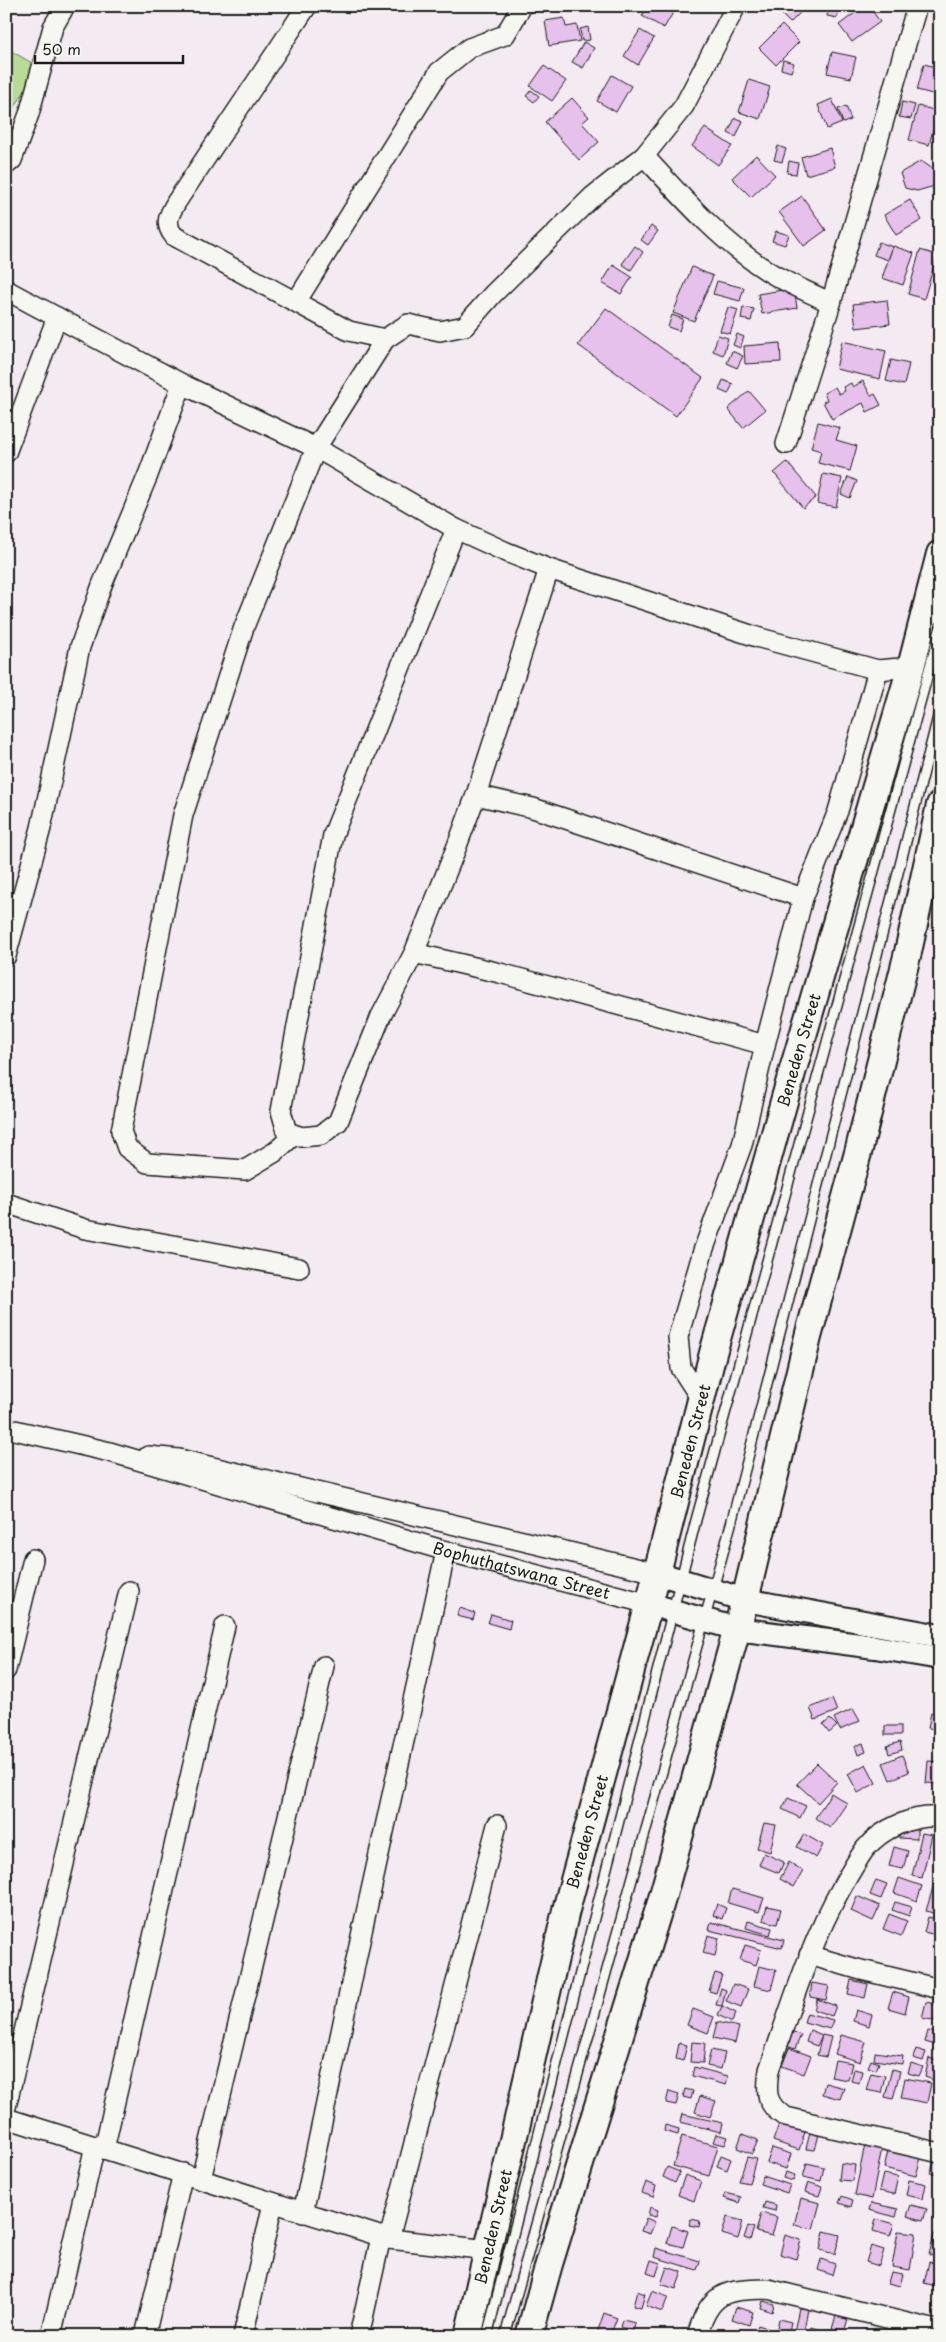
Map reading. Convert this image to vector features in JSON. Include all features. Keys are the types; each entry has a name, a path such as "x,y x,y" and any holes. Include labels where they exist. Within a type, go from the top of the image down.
{"main road":[{"name":"Beneden Street","path":"468,2336 566,1910 661,1607 656,1573 701,1399 792,1073 911,666 940,554"},
{"path":"529,2336 549,2264 661,1902 745,1600 808,1337 859,1148 906,962 940,805"}],"street":[{"path":"6,165 12,160 29,114 53,27 65,6"},
{"path":"307,6 177,200 169,215 167,224 174,236 349,331 385,340"},
{"path":"296,302 439,72 468,48 505,35 522,6"},
{"path":"294,1135 275,1152 245,1170 147,1164 127,1148 121,1131 184,815 244,627 316,448 385,340 408,324 440,331 465,326 493,294 592,197 644,156 684,106 736,6"},
{"path":"786,444 831,303 917,6"},
{"path":"644,156 683,198 747,257 785,281 831,303"},
{"path":"6,290 182,384 316,448 456,529 549,569 687,616 878,670 911,666"},
{"path":"6,453 57,317"},
{"path":"6,956 41,828 80,647 102,585 148,475 182,384"},
{"path":"456,529 333,835 281,1112 287,1132 302,1137 321,1135 338,1122 381,1016 414,953 476,795 549,569"},
{"path":"701,1399 681,1368 678,1337 704,1251 742,1145 764,1045 803,898 838,811 878,670"},
{"path":"476,795 533,808 803,898"},
{"path":"414,953 500,973 764,1045"},
{"path":"6,1203 86,1229 299,1268"},
{"name":"Bophuthatswana Street","path":"6,1428 110,1452 446,1551 661,1607 737,1629 876,1646 940,1658"},
{"name":"Bophuthatswana Street","path":"110,1452 179,1459 656,1573 745,1600 940,1636"},
{"path":"303,2213 364,1922 446,1551"},
{"path":"6,1670 33,1559"},
{"path":"6,2107 129,1591"},
{"path":"51,2336 100,2147 225,1626"},
{"path":"201,2179 324,1666"},
{"path":"940,1817 925,1816 903,1822 866,1848 831,1907 809,1954 769,2070 768,2096 774,2110 786,2117 940,2153"},
{"path":"359,2336 497,1825"},
{"path":"809,1954 864,1971 940,1989"},
{"path":"6,2118 385,2238 489,2250"},
{"path":"145,2336 183,2173"},
{"path":"243,2336 273,2203"},
{"path":"698,2336 703,2316 710,2305 722,2294 741,2289 768,2289 940,2331"}],"lane":[{"path":"487,2336 661,1607 681,1580 940,630"},
{"path":"505,2336 705,1620 940,709"}],"green space":[{"path":"6,48 39,67 15,107 6,102"}],"building":[{"path":"648,6 677,6 664,28 642,16"},
{"path":"773,6 799,6 803,10 790,23"},
{"path":"829,6 840,6 837,18 827,16"},
{"path":"864,6 869,6 880,22 852,42 839,25"},
{"path":"564,18 566,27 577,25 580,41 549,46 545,21"},
{"path":"782,25 799,42 776,65 759,48"},
{"path":"588,27 590,40 582,41 580,29"},
{"path":"940,27 940,53 938,53 935,28"},
{"path":"640,30 654,38 638,65 624,56"},
{"path":"584,42 594,48 583,68 572,62"},
{"path":"832,52 856,57 851,78 827,73"},
{"path":"783,60 794,63 791,72 781,69"},
{"path":"924,64 940,68 940,96 917,90"},
{"path":"544,66 566,81 552,101 530,86"},
{"path":"612,75 631,86 616,112 597,101"},
{"path":"749,80 770,87 760,119 739,112"},
{"path":"531,90 539,96 534,102 526,96"},
{"path":"572,98 589,117 582,123 599,142 579,160 545,122"},
{"path":"832,99 842,123 827,129 818,105"},
{"path":"902,102 915,105 911,119 899,117"},
{"path":"846,106 851,120 843,123 838,109"},
{"path":"918,106 938,111 929,145 909,140"},
{"path":"735,118 743,121 736,137 728,133"},
{"path":"705,128 732,146 718,165 692,146"},
{"path":"778,146 786,149 782,162 774,160"},
{"path":"830,148 835,167 806,175 801,157"},
{"path":"756,155 775,175 751,197 732,178"},
{"path":"789,161 798,163 796,174 787,173"},
{"path":"921,161 933,169 938,185 917,191 905,188 900,173"},
{"path":"802,196 826,230 804,246 779,212"},
{"path":"910,200 922,220 896,235 884,215"},
{"path":"651,226 658,231 648,245 641,240"},
{"path":"776,231 789,235 785,245 772,241"},
{"path":"879,242 893,247 888,260 874,255"},
{"path":"635,246 643,252 631,270 622,264"},
{"path":"893,246 914,253 903,285 882,278"},
{"path":"920,250 937,255 924,299 908,294"},
{"path":"613,265 632,277 621,294 602,283"},
{"path":"692,267 713,276 694,321 673,313"},
{"path":"717,281 744,288 740,301 713,294"},
{"path":"794,288 797,308 762,314 758,294"},
{"path":"887,300 890,324 856,328 853,304"},
{"path":"728,307 738,310 730,334 720,331"},
{"path":"743,307 754,309 751,321 741,319"},
{"path":"606,308 703,378 676,416 578,345"},
{"path":"672,315 683,319 679,331 668,327"},
{"path":"737,334 744,337 740,348 733,345"},
{"path":"718,335 728,338 723,355 713,351"},
{"path":"842,341 886,351 880,379 836,369"},
{"path":"780,343 781,362 745,364 744,346"},
{"path":"732,351 743,356 737,368 727,363"},
{"path":"891,360 909,364 904,385 886,381"},
{"path":"723,380 733,384 728,394 719,390"},
{"path":"863,381 871,396 875,394 881,405 867,412 863,403 832,419 823,402 827,400 824,393 835,387 839,394 845,391 843,387 851,383 853,387"},
{"path":"749,391 765,410 743,428 728,409"},
{"path":"818,422 840,428 836,440 857,446 850,471 818,463 821,451 811,448"},
{"path":"787,462 816,497 803,508 774,473"},
{"path":"823,474 842,478 836,507 817,503"},
{"path":"848,477 857,481 850,498 841,494"},
{"path":"460,1608 475,1613 473,1620 457,1616"},
{"path":"491,1614 511,1620 509,1629 488,1623"},
{"path":"832,1699 837,1711 815,1720 810,1708"},
{"path":"853,1709 860,1721 840,1730 834,1718"},
{"path":"931,1712 940,1714 939,1729 928,1728"},
{"path":"830,1719 837,1726 829,1733 823,1725"},
{"path":"885,1726 901,1726 901,1735 885,1735"},
{"path":"900,1742 902,1750 889,1754 887,1746"},
{"path":"863,1743 866,1752 858,1755 855,1746"},
{"path":"902,1755 909,1772 890,1780 883,1763"},
{"path":"928,1761 940,1762 940,1784 926,1783"},
{"path":"817,1763 837,1782 818,1803 797,1784"},
{"path":"866,1764 876,1783 858,1793 848,1774"},
{"path":"831,1793 847,1803 830,1828 815,1818"},
{"path":"788,1798 806,1806 800,1818 782,1809"},
{"path":"764,1823 776,1825 770,1852 757,1848"},
{"path":"899,1827 917,1827 917,1839 899,1838"},
{"path":"922,1833 932,1835 922,1878 912,1876"},
{"path":"804,1834 823,1845 816,1858 797,1847"},
{"path":"894,1847 908,1851 903,1869 889,1866"},
{"path":"764,1853 784,1862 779,1873 759,1865"},
{"path":"789,1862 803,1871 794,1887 780,1879"},
{"path":"899,1878 922,1886 917,1901 894,1893"},
{"path":"876,1880 887,1884 881,1899 870,1895"},
{"path":"934,1884 940,1886 940,1915 926,1911"},
{"path":"732,1889 764,1898 759,1912 728,1903"},
{"path":"857,1896 880,1906 873,1921 851,1911"},
{"path":"895,1902 912,1907 909,1916 892,1910"},
{"path":"717,1904 726,1908 722,1919 713,1915"},
{"path":"767,1906 781,1909 777,1924 763,1920"},
{"path":"889,1914 907,1921 901,1936 883,1929"},
{"path":"928,1917 940,1920 940,1936 924,1932"},
{"path":"748,1921 772,1928 770,1935 746,1928"},
{"path":"711,1922 784,1940 782,1948 709,1930"},
{"path":"708,1935 719,1938 715,1956 703,1953"},
{"path":"745,1945 761,1950 756,1965 740,1960"},
{"path":"759,1966 776,1970 771,1990 754,1986"},
{"path":"715,1973 722,1975 716,1993 709,1991"},
{"path":"851,1980 868,1984 865,1998 848,1994"},
{"path":"812,1983 829,1986 826,2000 810,1997"},
{"path":"733,1984 748,1989 741,2007 726,2001"},
{"path":"721,1988 726,1990 722,2006 716,2005"},
{"path":"893,1992 909,1997 905,2013 888,2008"},
{"path":"817,1999 836,2006 832,2016 814,2010"},
{"path":"926,2002 940,2005 937,2021 922,2018"},
{"path":"722,2006 736,2013 732,2022 718,2015"},
{"path":"693,2009 714,2017 708,2033 687,2025"},
{"path":"856,2010 872,2015 869,2026 853,2021"},
{"path":"807,2013 833,2020 830,2029 804,2022"},
{"path":"717,2022 739,2027 735,2043 713,2038"},
{"path":"789,2030 801,2035 795,2049 784,2045"},
{"path":"810,2030 822,2035 817,2046 806,2042"},
{"path":"928,2031 940,2034 939,2046 925,2042"},
{"path":"822,2035 831,2037 826,2057 817,2055"},
{"path":"841,2035 866,2042 860,2062 835,2054"},
{"path":"692,2042 705,2043 703,2063 690,2062"},
{"path":"679,2043 687,2045 683,2061 676,2059"},
{"path":"789,2048 811,2056 804,2074 782,2066"},
{"path":"916,2049 926,2052 923,2061 913,2058"},
{"path":"711,2050 725,2053 721,2069 707,2066"},
{"path":"875,2052 903,2056 902,2064 874,2060"},
{"path":"929,2058 939,2061 934,2080 925,2077"},
{"path":"835,2060 852,2063 848,2080 831,2077"},
{"path":"871,2060 879,2063 876,2070 868,2067"},
{"path":"911,2063 923,2067 919,2076 908,2073"},
{"path":"694,2067 728,2076 726,2085 692,2076"},
{"path":"854,2069 862,2071 859,2083 851,2081"},
{"path":"892,2069 900,2071 893,2099 885,2097"},
{"path":"871,2073 885,2076 881,2093 866,2090"},
{"path":"905,2078 931,2083 927,2103 901,2098"},
{"path":"825,2083 844,2088 840,2099 822,2094"},
{"path":"685,2089 693,2091 691,2099 683,2097"},
{"path":"669,2091 679,2094 676,2105 666,2103"},
{"path":"700,2096 716,2101 710,2117 695,2112"},
{"path":"682,2114 723,2123 721,2132 680,2122"},
{"path":"780,2121 806,2129 799,2150 773,2141"},
{"path":"665,2125 679,2129 678,2135 664,2131"},
{"path":"811,2128 820,2130 815,2150 806,2149"},
{"path":"716,2134 728,2137 725,2145 713,2142"},
{"path":"742,2134 758,2140 752,2154 737,2148"},
{"path":"682,2136 718,2146 709,2176 673,2166"},
{"path":"865,2144 882,2148 872,2199 855,2195"},
{"path":"889,2146 922,2154 916,2176 884,2168"},
{"path":"772,2148 791,2154 786,2169 767,2163"},
{"path":"721,2155 731,2159 727,2170 717,2166"},
{"path":"747,2157 756,2159 749,2183 739,2181"},
{"path":"936,2158 940,2160 938,2175 930,2173"},
{"path":"807,2163 824,2167 821,2181 803,2177"},
{"path":"841,2163 855,2165 853,2181 839,2180"},
{"path":"667,2167 680,2172 675,2183 663,2177"},
{"path":"785,2172 795,2175 793,2181 783,2178"},
{"path":"883,2174 898,2177 894,2194 879,2191"},
{"path":"685,2175 701,2181 694,2201 678,2195"},
{"path":"763,2176 790,2185 787,2193 760,2184"},
{"path":"909,2180 926,2184 923,2199 906,2195"},
{"path":"646,2182 656,2186 653,2197 642,2193"},
{"path":"808,2182 822,2187 819,2196 805,2192"},
{"path":"726,2193 741,2197 739,2203 724,2198"},
{"path":"842,2196 853,2200 851,2207 839,2203"},
{"path":"801,2198 820,2203 813,2229 794,2225"},
{"path":"765,2202 776,2205 775,2211 763,2208"},
{"path":"871,2203 898,2209 896,2217 869,2210"},
{"path":"911,2205 927,2209 923,2220 907,2216"},
{"path":"650,2207 658,2210 656,2217 648,2215"},
{"path":"761,2213 777,2217 772,2236 756,2232"},
{"path":"727,2217 743,2221 738,2239 722,2234"},
{"path":"646,2218 655,2222 650,2234 641,2231"},
{"path":"691,2219 700,2221 699,2227 689,2225"},
{"path":"876,2219 894,2224 890,2236 873,2231"},
{"path":"672,2226 688,2231 683,2247 667,2243"},
{"path":"748,2226 754,2228 750,2240 744,2238"},
{"path":"824,2231 840,2235 835,2254 820,2250"},
{"path":"898,2231 916,2233 910,2270 892,2267"},
{"path":"934,2234 940,2236 937,2257 929,2255"},
{"path":"785,2235 801,2240 796,2259 780,2254"},
{"path":"871,2246 884,2250 879,2266 866,2262"},
{"path":"656,2248 700,2261 697,2270 654,2257"},
{"path":"821,2259 835,2264 832,2275 818,2270"},
{"path":"651,2260 660,2263 656,2276 647,2273"},
{"path":"929,2262 940,2265 940,2287 924,2283"},
{"path":"667,2267 682,2272 676,2289 661,2284"},
{"path":"891,2272 903,2274 900,2286 888,2283"},
{"path":"637,2291 645,2294 641,2308 633,2306"},
{"path":"652,2291 668,2297 662,2312 646,2306"},
{"path":"763,2301 774,2304 772,2312 761,2308"},
{"path":"736,2307 753,2312 749,2325 732,2319"},
{"path":"799,2308 808,2309 803,2336 793,2336"},
{"path":"837,2312 849,2315 843,2336 830,2336"},
{"path":"604,2313 617,2318 610,2336 596,2336"},
{"path":"779,2319 791,2322 788,2336 775,2336"},
{"path":"623,2320 635,2323 633,2331 621,2327"},
{"path":"758,2325 767,2328 764,2336 754,2336"},
{"path":"811,2327 825,2331 824,2336 809,2336"}]}
